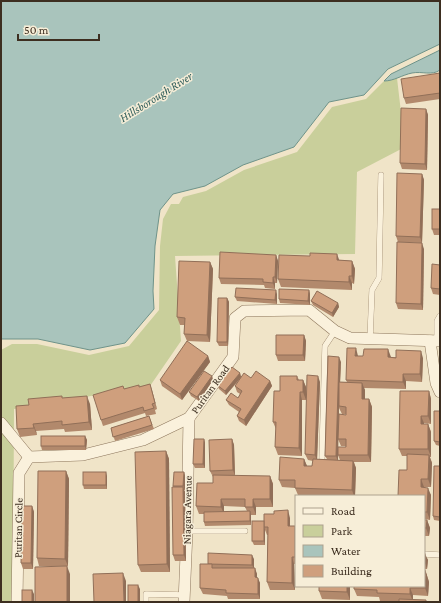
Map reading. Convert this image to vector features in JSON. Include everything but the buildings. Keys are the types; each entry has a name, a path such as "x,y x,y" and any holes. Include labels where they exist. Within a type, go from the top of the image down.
{"street":[{"name":"Puritan Road","path":"29,457 90,453 143,440 188,418 233,357 235,318 244,311 309,310 335,331 350,338 436,341"},
{"path":"436,341 436,383 440,392"},
{"name":"Niagara Avenue","path":"185,598 188,418"},
{"path":"1,423 29,457"},
{"name":"Puritan Circle","path":"17,602 19,473 29,457"}],"lane":[{"path":"370,339 372,290 379,278 381,175"},
{"path":"436,341 437,321 440,316"},
{"path":"322,458 325,346 335,331"},
{"path":"187,530 245,530"},
{"path":"425,554 440,555"},
{"path":"146,602 146,594 185,598"}],"green space":[{"path":"397,78 405,147 357,172 355,254 175,256 181,341 150,386 14,409 13,602 1,602 1,350 12,344 37,344 89,355 129,346 159,310 160,246 163,219 171,204 179,204 183,197 206,191 244,170 297,152 332,107 366,99 384,81"}],"water":[{"name":"Hillsborough River","path":"1,1 440,1 440,44 388,69 364,95 329,102 294,147 243,165 205,186 173,194 160,210 155,246 153,291 154,309 125,343 90,350 38,339 1,339"},
{"path":"440,50 440,70 437,72 412,73 384,81 391,74"}]}
